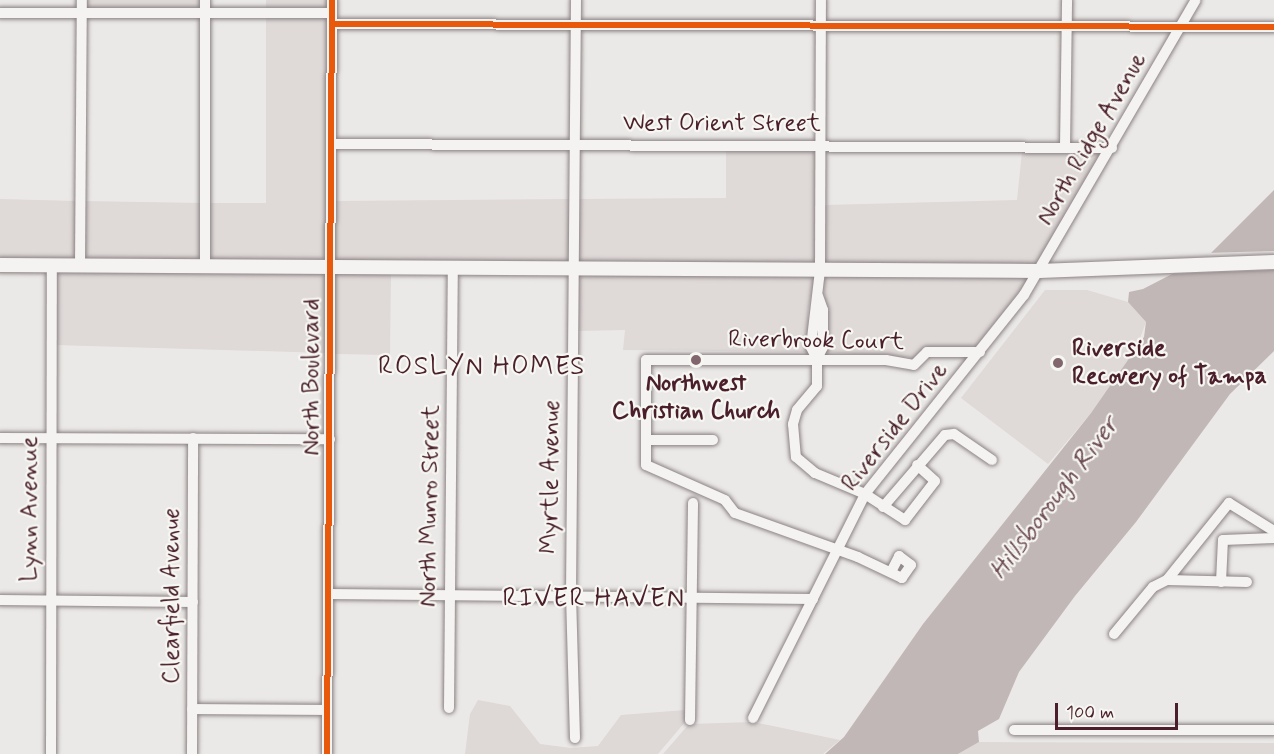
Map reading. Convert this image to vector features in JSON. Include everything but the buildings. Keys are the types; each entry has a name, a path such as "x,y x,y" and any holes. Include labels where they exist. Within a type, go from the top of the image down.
{"main road":[{"path":"0,265 331,269 1039,271 1274,262"}],"street":[{"path":"80,265 82,0"},
{"path":"205,0 205,266"},
{"name":"North Boulevard","path":"327,754 332,0"},
{"name":"Myrtle Avenue","path":"575,738 571,596 576,0"},
{"path":"821,0 818,296 823,310 823,347 818,359 817,386 797,410 793,424 796,457 815,473 865,494 905,520 935,481 917,465"},
{"path":"1065,148 1067,0"},
{"name":"North Ridge Avenue","path":"1039,271 1196,0"},
{"path":"0,13 205,14 576,26 1274,27"},
{"name":"West Orient Street","path":"332,144 1112,148"},
{"name":"Lynn Avenue","path":"51,754 52,265"},
{"name":"North Munro Street","path":"449,708 453,268"},
{"name":"Riverside Drive","path":"753,718 865,494 980,352 1039,271"},
{"name":"Riverbrook Court","path":"646,440 646,360 818,359 914,365 927,352 980,352"},
{"path":"883,507 945,435 954,434 992,460"},
{"path":"0,438 330,439"},
{"name":"Clearfield Avenue","path":"192,754 193,438"},
{"path":"713,440 646,440 646,465 724,500 735,513 839,550 891,572"},
{"path":"1114,634 1153,587 1167,580 1229,502 1274,531"},
{"path":"690,720 693,504"},
{"path":"1221,582 1223,540 1274,538"},
{"path":"1167,580 1247,582"},
{"path":"328,594 813,599"},
{"path":"0,600 193,602"},
{"path":"192,709 327,710"},
{"path":"1014,730 1274,730"}],"shaded area":[{"path":"85,0 203,0 201,9 85,11"},
{"path":"266,0 328,0 328,8 266,8"},
{"path":"328,17 326,264 209,261 209,203 266,203 266,18"},
{"path":"726,150 816,150 815,265 579,264 579,199 726,198"},
{"path":"1022,152 1104,153 1036,266 824,265 825,205 1017,200"},
{"path":"0,199 76,201 75,260 0,260"},
{"path":"571,199 570,264 335,264 335,201"},
{"path":"84,201 201,203 201,261 84,260"},
{"path":"56,270 326,274 326,353 56,345"},
{"path":"335,274 391,274 390,355 335,354"},
{"path":"579,274 815,274 808,311 809,352 623,350 625,330 578,331"},
{"path":"824,274 1031,275 978,348 914,358 826,352"},
{"name":"Riverside Recovery of Tampa","path":"1045,290 1087,290 1128,302 1146,322 1136,349 1091,413 1048,464 961,398"},
{"path":"478,700 510,706 540,744 571,748 598,746 621,715 685,710 685,722 658,754 465,754 470,714"},
{"path":"753,722 840,740 823,754 663,754 689,724"},
{"path":"979,742 1274,743 1274,754 958,754"}],"water":[{"name":"Hillsborough River","path":"1274,190 1274,351 1230,394 1136,522 1075,596 1019,672 999,719 978,731 979,742 958,754 825,754 844,737 923,624 1091,413 1144,337 1146,322 1128,302 1129,292 1143,289 1209,255"}],"pier":[{"path":"1274,251 1274,270 1166,274 1205,253"}],"cycle path":[{"path":"327,754 332,0"},
{"path":"332,24 1274,27"}],"place":[{"name":"Northwest Christian Church","path":"696,360"},
{"name":"Riverside Recovery of Tampa","path":"1058,363"}],"district":[{"name":"ROSLYN HOMES","path":"482,368"},
{"name":"RIVER HAVEN","path":"594,600"}]}
